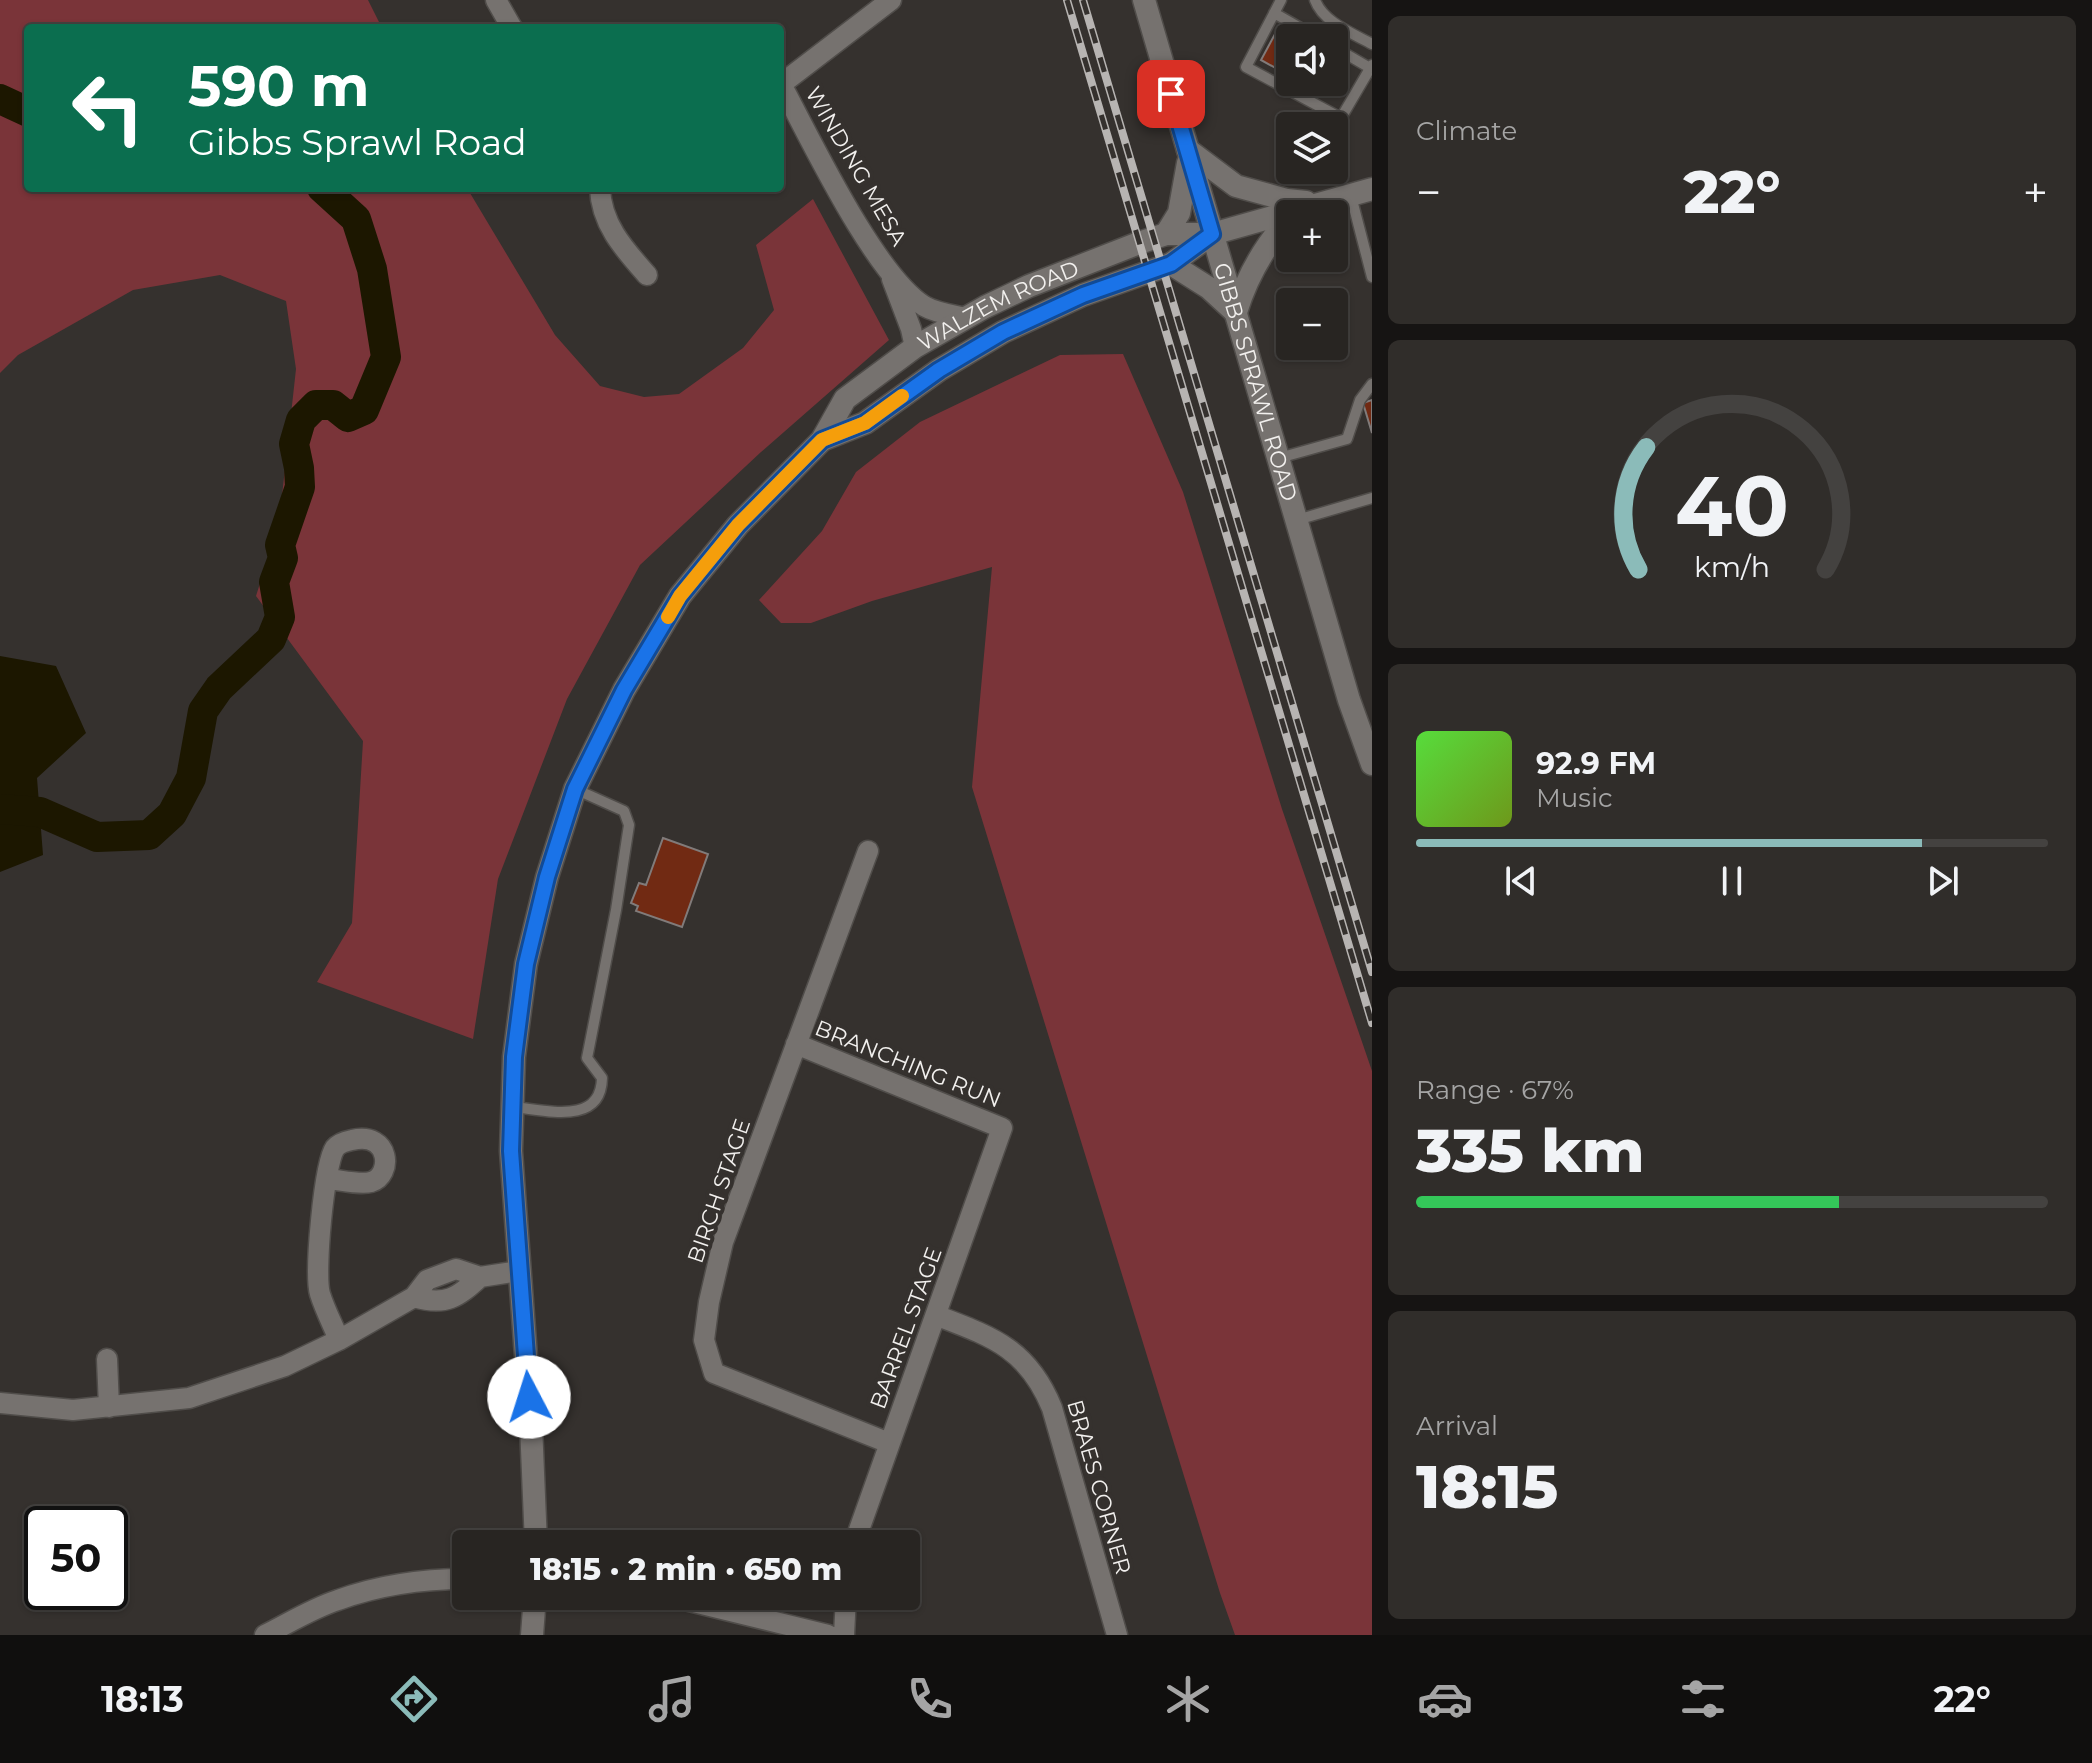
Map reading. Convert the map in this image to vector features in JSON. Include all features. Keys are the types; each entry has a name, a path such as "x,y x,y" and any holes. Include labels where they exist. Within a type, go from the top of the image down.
{"main road":[{"name":"GIBBS SPRAWL ROAD","path":"1144,0 1297,520 1363,714 1372,764"},
{"path":"1188,150 1236,186 1287,200"},
{"path":"1166,234 1179,213 1188,150"},
{"name":"WALZEM ROAD","path":"1331,200 1362,192"},
{"name":"WALZEM ROAD","path":"535,1530 511,1151 514,1057 526,964 547,877 575,789 624,690 680,596 738,525 822,440 845,399 915,347 966,318 1075,266 1166,234 1212,234 1276,216"},
{"name":"WALZEM ROAD","path":"822,440 865,423 939,370 1037,315 1171,264 1212,234"},
{"path":"1171,264 1216,293 1236,312 1251,271 1276,235"},
{"path":"532,1635 534,1610"}],"street":[{"path":"496,0 510,24"},
{"path":"784,82 891,0"},
{"name":"WINDING MESA","path":"784,92 889,272 915,347"},
{"path":"601,192 604,216 618,240 647,275"},
{"name":"WINDING MESA","path":"889,272 927,308 966,318"},
{"name":"BIRCH STAGE","path":"868,851 723,1242 704,1340 714,1373 889,1443"},
{"name":"BRANCHING RUN","path":"796,1044 1002,1128"},
{"name":"BARREL STAGE","path":"859,1530 938,1316 1002,1128"},
{"path":"328,1179 317,1261 320,1293 339,1340"},
{"path":"0,1403 73,1410 189,1398 285,1366 339,1340 414,1297 435,1303 462,1294 480,1277 519,1271"},
{"name":"BRAES CORNER","path":"938,1316 999,1341 1014,1351 1033,1371 1043,1388 1052,1408 1117,1635"},
{"path":"107,1359 109,1407"},
{"path":"265,1635 336,1600 390,1585 452,1579"},
{"path":"726,1610 828,1635"},
{"path":"844,1635 845,1610"}],"lane":[{"path":"1276,81 1246,67 1281,0"},
{"path":"1315,0 1317,8 1338,26 1372,44"},
{"path":"1274,13 1293,24"},
{"path":"1302,96 1341,118 1371,66 1348,55"},
{"path":"1266,78 1272,66"},
{"path":"1306,100 1308,96"},
{"path":"1362,192 1372,277"},
{"path":"1279,458 1347,439 1360,400 1372,384"},
{"path":"1297,520 1372,498"},
{"path":"512,1107 578,1112 593,1104 602,1093 602,1078 587,1058 629,825 624,811 575,789"}],"shaded area":[{"path":"0,0 368,0 380,24 24,24 24,192 469,192 555,335 600,386 644,397 679,394 743,348 774,310 756,245 813,199 889,340 761,452 640,565 567,699 498,879 473,1039 317,982 352,923 363,741 256,596 279,523 296,369 286,301 220,275 133,290 18,355 0,373"},
{"path":"1123,354 1183,492 1282,809 1372,1071 1372,1635 1235,1635 1220,1593 972,787 992,567 872,601 811,623 781,623 759,600 822,531 856,472 920,422 1060,355"},
{"path":"0,656 56,666 86,733 37,778 43,855 0,872"}],"building":[{"path":"1275,34 1276,35 1276,68 1261,60"},
{"path":"1372,400 1372,433 1363,403"},
{"path":"663,838 708,854 682,927 636,911 638,906 631,903 639,883 646,885"}],"waterway":[{"path":"0,99 24,110"},
{"path":"0,809 40,812 97,837 149,835 172,814 191,778 203,711 219,688 271,639 280,617 274,582 283,558 280,545 300,487 294,444 301,420 316,405 333,405 348,417 364,410 386,357 372,269 356,219 326,192"}],"railway":[{"path":"1067,0 1372,1023"},
{"path":"1083,0 1372,972"}],"slow traffic":[{"path":"668,617 680,596 738,525 822,440 865,423 902,396"}],"route":[{"path":"529,1397 511,1151 514,1057 526,964 547,877 575,789 624,690 680,596 738,525 822,440 865,423 939,370 1003,332 1083,295 1171,264 1212,234 1171,94"}]}
